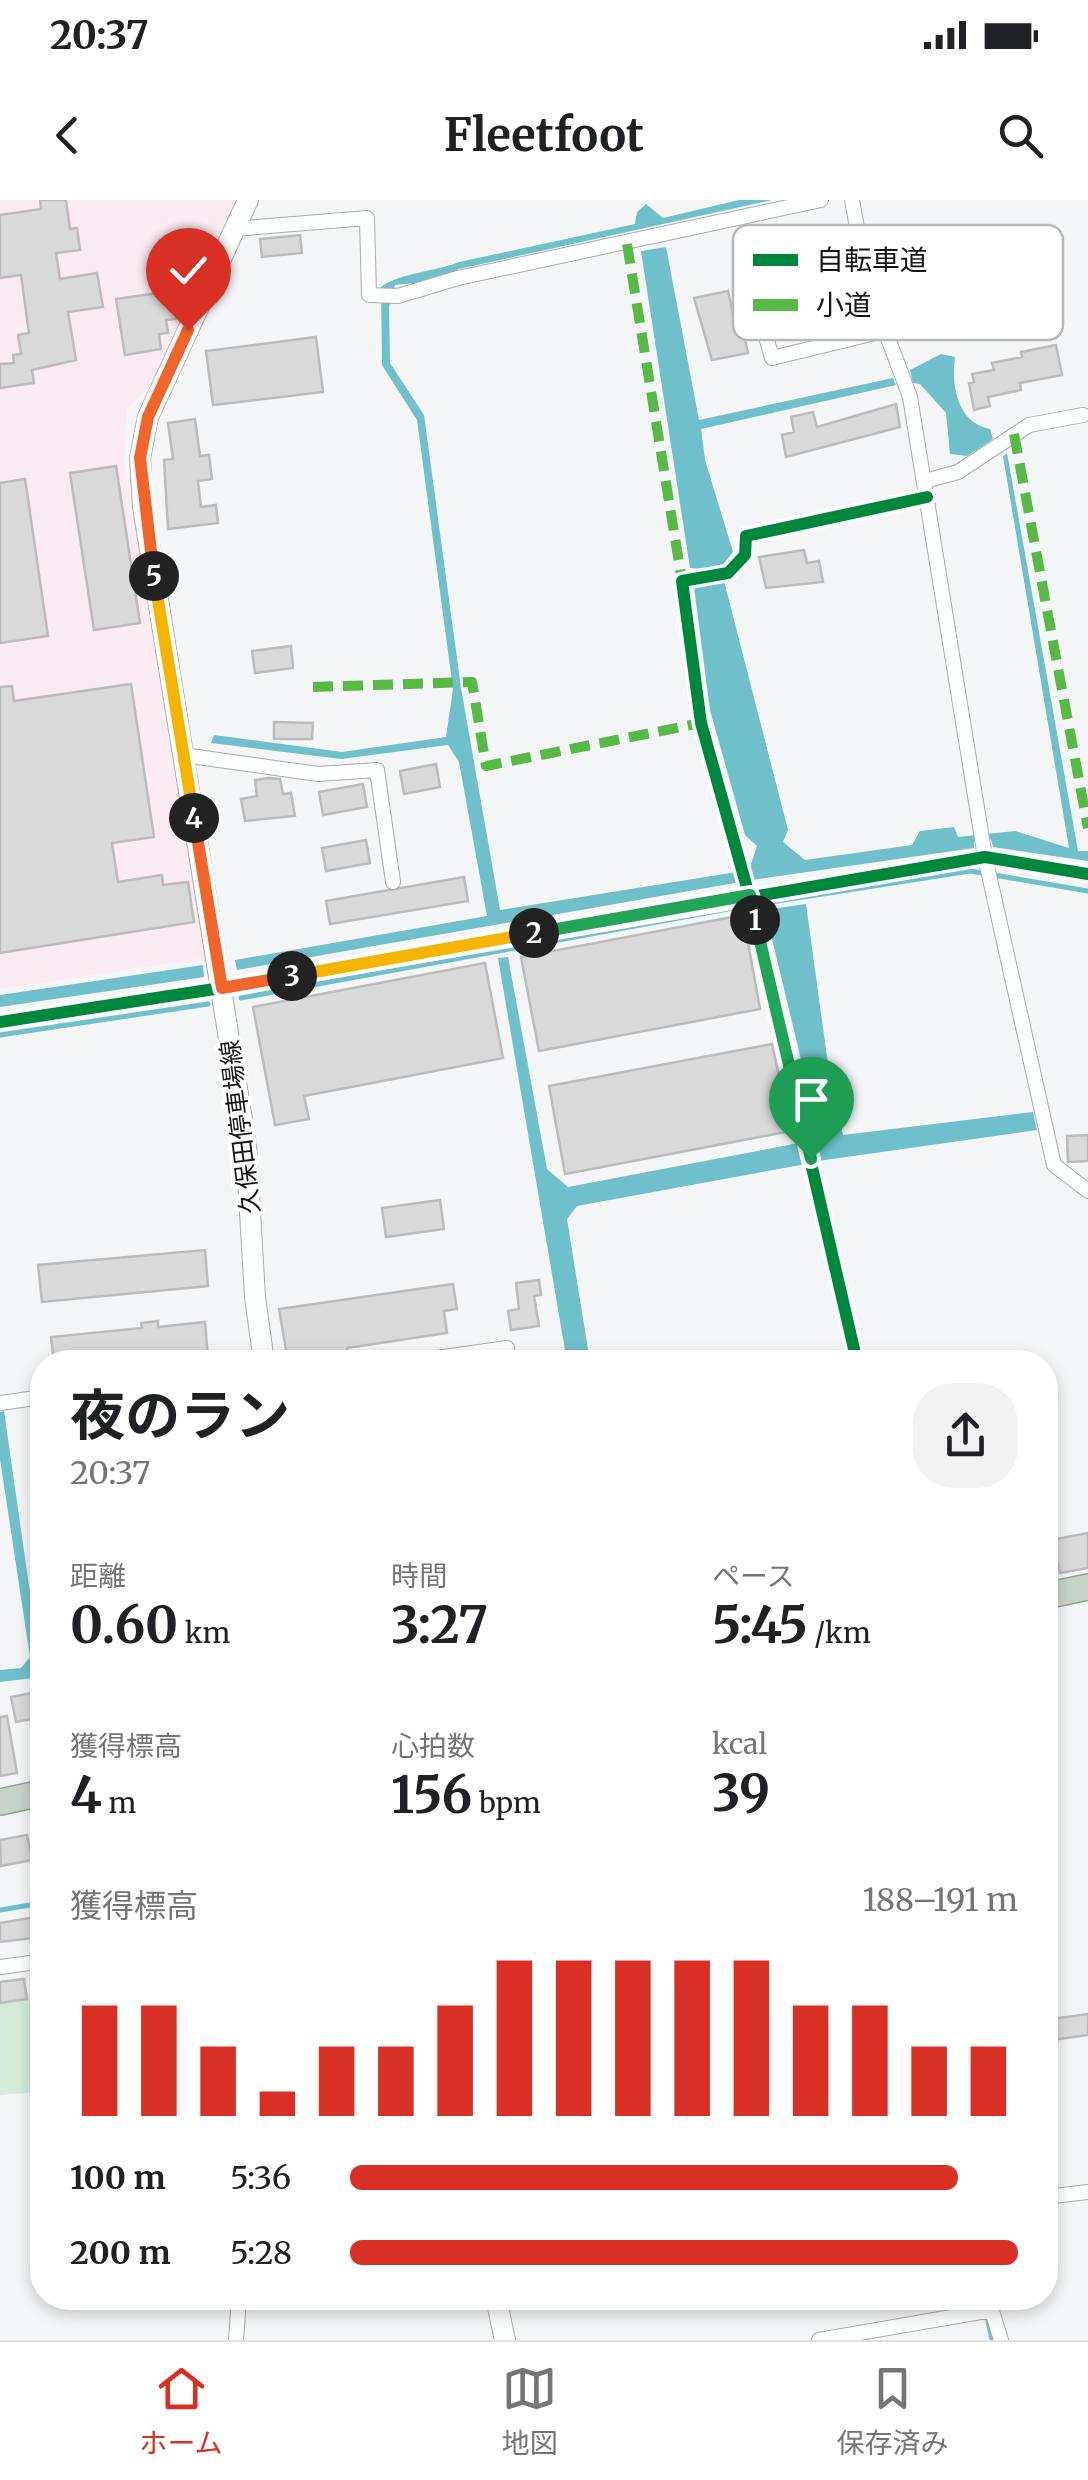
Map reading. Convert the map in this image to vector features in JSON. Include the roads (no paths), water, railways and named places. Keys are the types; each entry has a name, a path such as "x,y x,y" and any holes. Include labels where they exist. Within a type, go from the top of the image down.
{"highway":[{"path":"1058,1593 1088,1587"},
{"path":"0,1802 30,1796"}],"main road":[{"name":"久保田停車場線","path":"248,200 148,417 140,458 143,507 246,1144 263,1350"},
{"path":"499,2310 505,2340"}],"street":[{"path":"234,229 367,218 369,295 398,296 458,278 821,200"},
{"path":"852,200 857,225"},
{"path":"767,340 772,358 847,340"},
{"path":"888,340 904,380 927,496 980,827 1054,1164 1088,1191"},
{"path":"924,480 958,472 1029,424 1082,415"},
{"path":"854,1350 748,890 701,723 682,581 728,572 745,556 746,536 927,496"},
{"path":"183,756 318,774 377,770 393,882"},
{"path":"0,1022 222,988 748,890 987,862 1088,874"},
{"path":"3,1403 30,1399"},
{"path":"0,1967 30,1963"},
{"path":"1058,2195 1088,2192"},
{"path":"236,2340 238,2310"},
{"path":"819,2340 962,2310"},
{"path":"992,2310 1001,2340"}],"water":[{"path":"739,200 772,200 459,269 434,281 395,285 389,307 390,363 424,415 461,688 500,910 749,870 757,846 745,835 710,710 694,587 705,583 703,569 690,568 641,251 666,247 699,420 893,378 896,385 701,429 705,460 733,552 722,566 712,568 713,581 724,581 788,830 783,842 805,860 912,845 920,831 954,827 958,837 1015,831 1069,848 1003,456 1007,453 1078,851 1088,851 1088,861 993,847 991,839 974,841 974,848 752,880 237,970 235,960 487,916 459,762 448,745 341,759 211,743 214,735 342,752 446,737 453,689 417,420 382,365 381,287 399,278 459,262 635,224 637,212 646,204 663,218"},
{"path":"941,354 955,357 954,379 963,411 990,429 993,439 967,456 950,454 946,413 920,384 913,383 910,370"},
{"path":"806,904 830,1079 843,1135 1033,1112 1037,1130 818,1161 814,1141 818,1130 765,910"},
{"path":"508,957 547,1169 568,1187 799,1143 806,1164 577,1206 567,1219 588,1350 565,1350 498,958"},
{"path":"203,965 204,977 0,1007 0,995"},
{"path":"4,1411 30,1593 30,1657 0,1459 0,1412"},
{"path":"30,1657 30,1678 0,1682 0,1670 21,1668"}],"waterway":[{"path":"241,998 739,907 970,871 1088,891"},
{"path":"0,1035 208,1004"},
{"path":"0,1910 30,1905"},
{"path":"988,2321 992,2340"}]}
